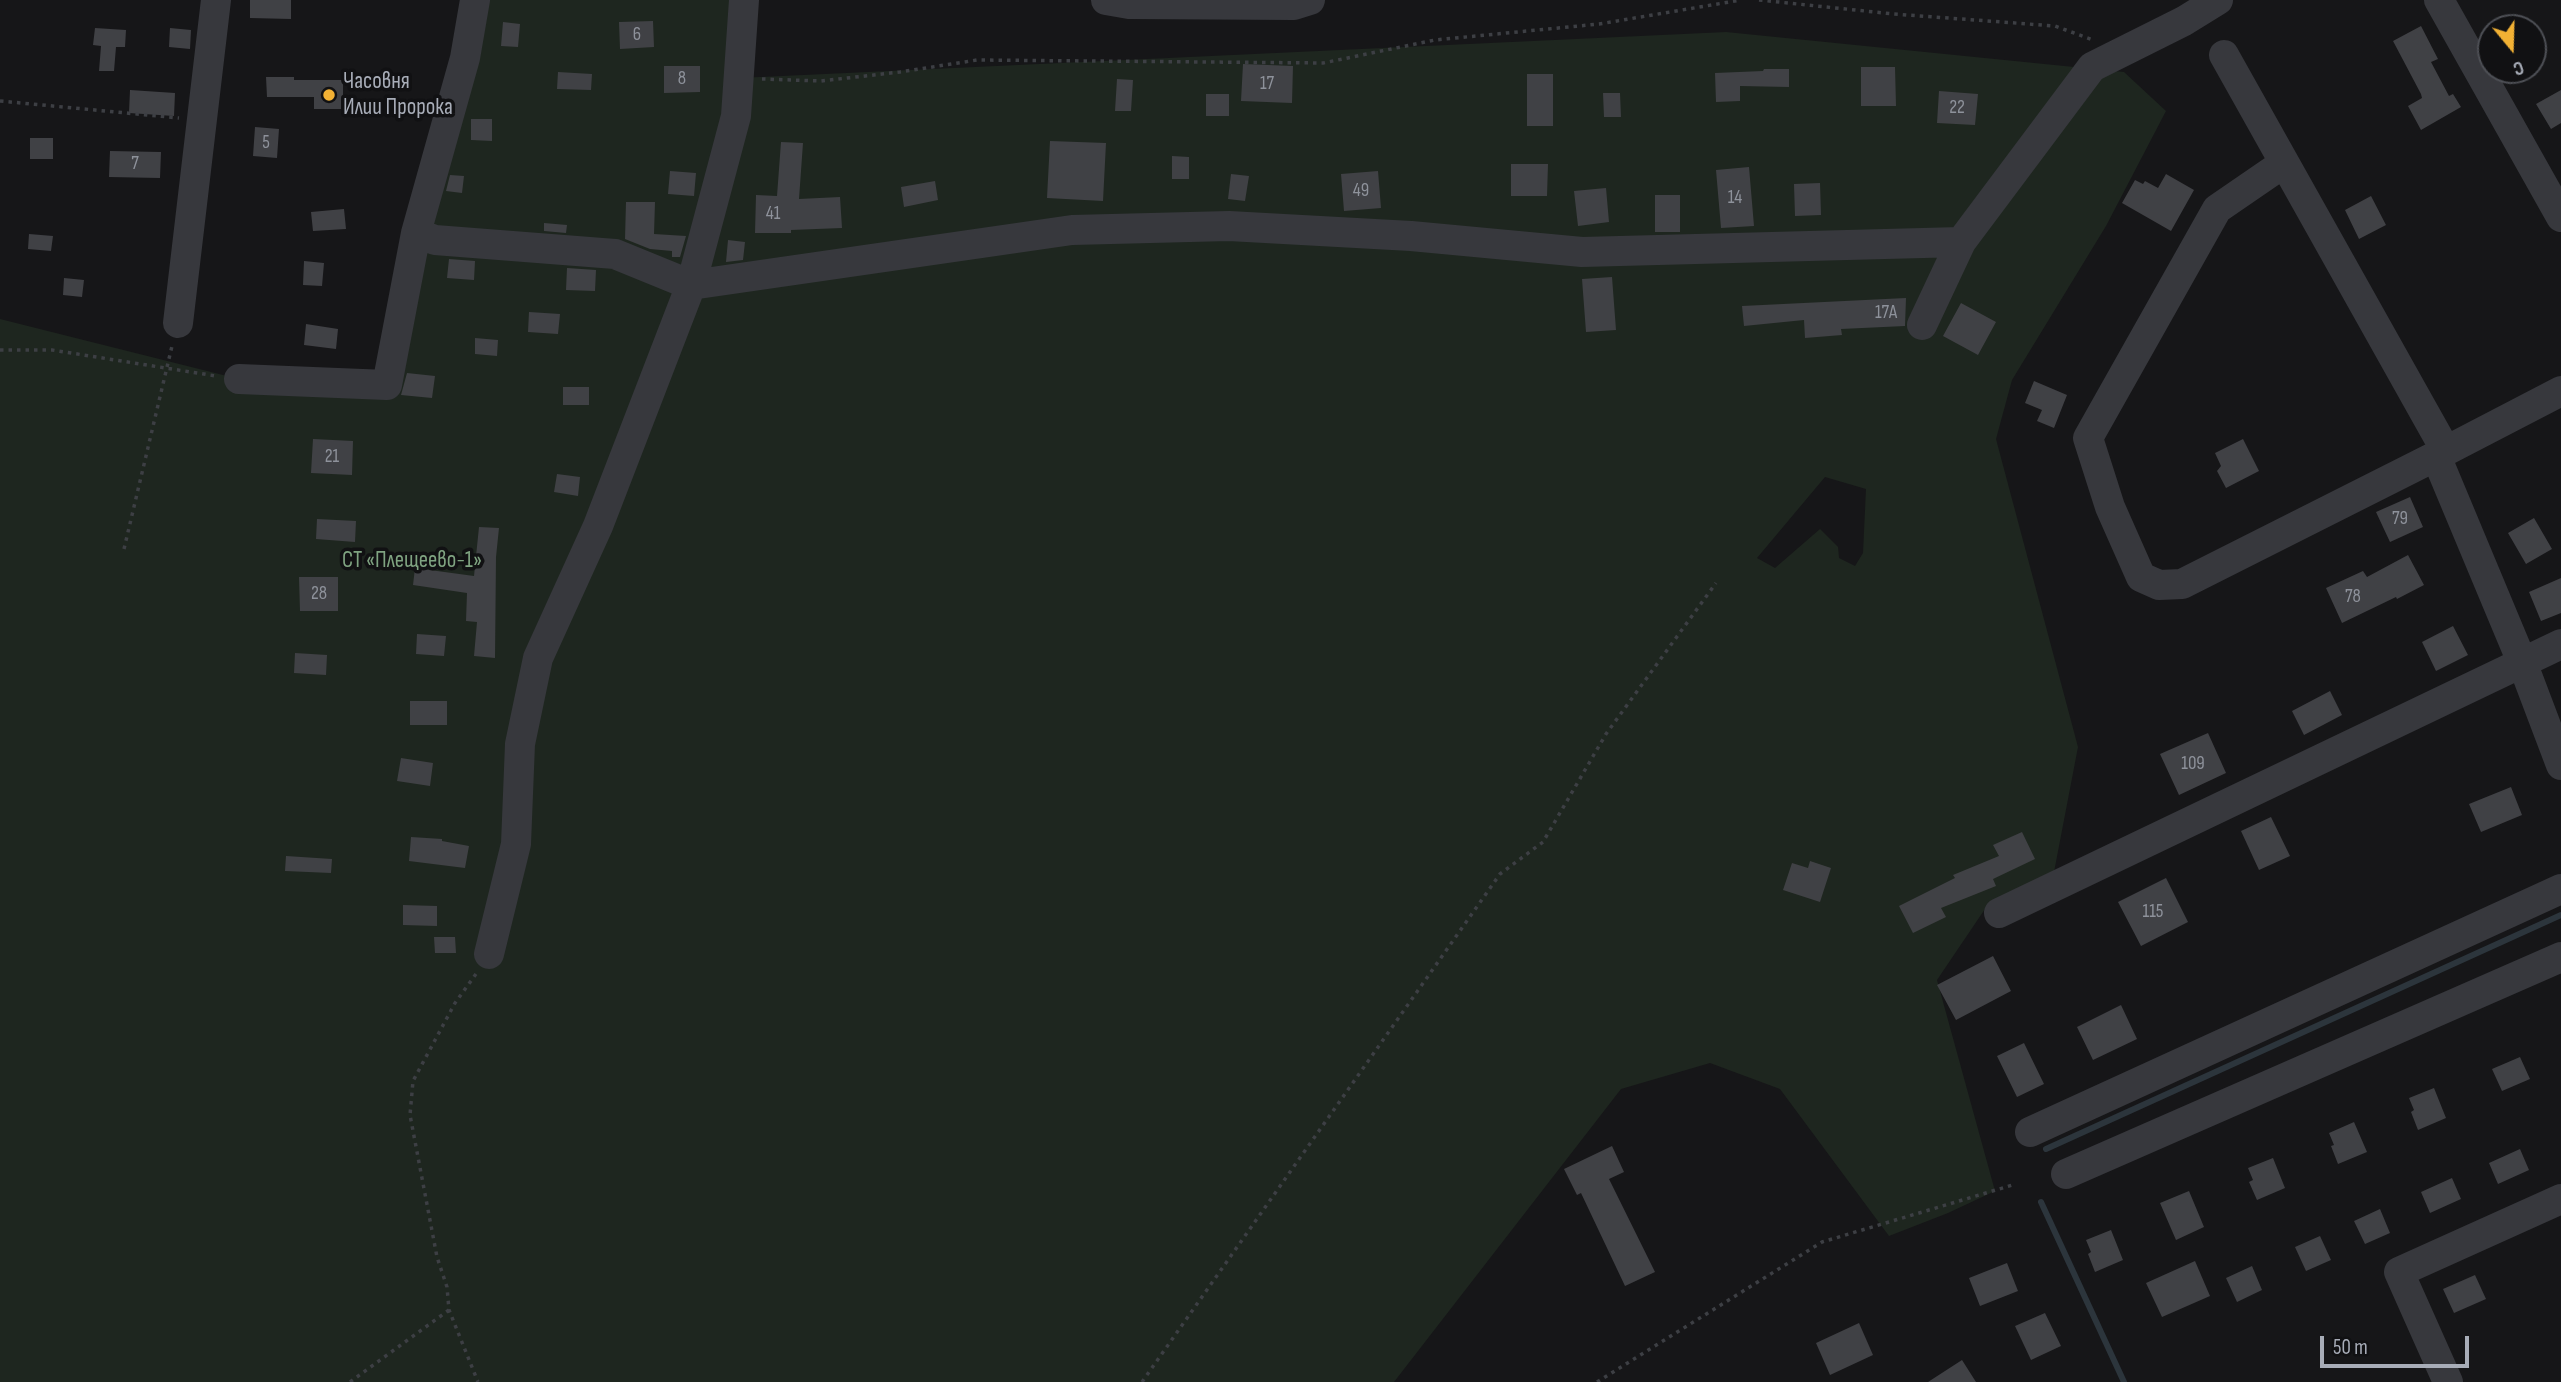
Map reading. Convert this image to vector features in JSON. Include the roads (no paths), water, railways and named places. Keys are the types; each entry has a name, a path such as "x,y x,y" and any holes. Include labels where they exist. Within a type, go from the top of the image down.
{"lane":[{"path":"178,323 216,0"},
{"path":"239,379 387,384 416,233 465,58 475,0"},
{"path":"489,954 516,844 520,744 538,658 598,526 691,285 736,116 744,0"},
{"path":"1106,0 1129,4 1294,5 1310,0"},
{"path":"1922,325 1961,242 2092,67 2184,21 2218,0"},
{"path":"2439,0 2561,217"},
{"path":"2224,55 2441,454 2561,765"},
{"path":"2284,163 2217,209 2088,438 2110,507 2141,577 2159,585 2182,584 2561,391"},
{"path":"416,233 435,240 615,254 691,285 1072,230 1230,226 1411,236 1582,252 1961,242"},
{"path":"1999,914 2561,644"},
{"path":"2030,1132 2561,888"},
{"path":"2066,1174 2558,966"},
{"path":"2448,1382 2399,1272 2561,1199"}],"waterway":[{"path":"2046,1149 2561,915"},
{"path":"2041,1202 2124,1382"}],"place":[{"name":"Часовня Илии Пророка","path":"329,95"}],"park label":[{"name":"СТ «Плещеево-1»","path":"412,561"}]}
